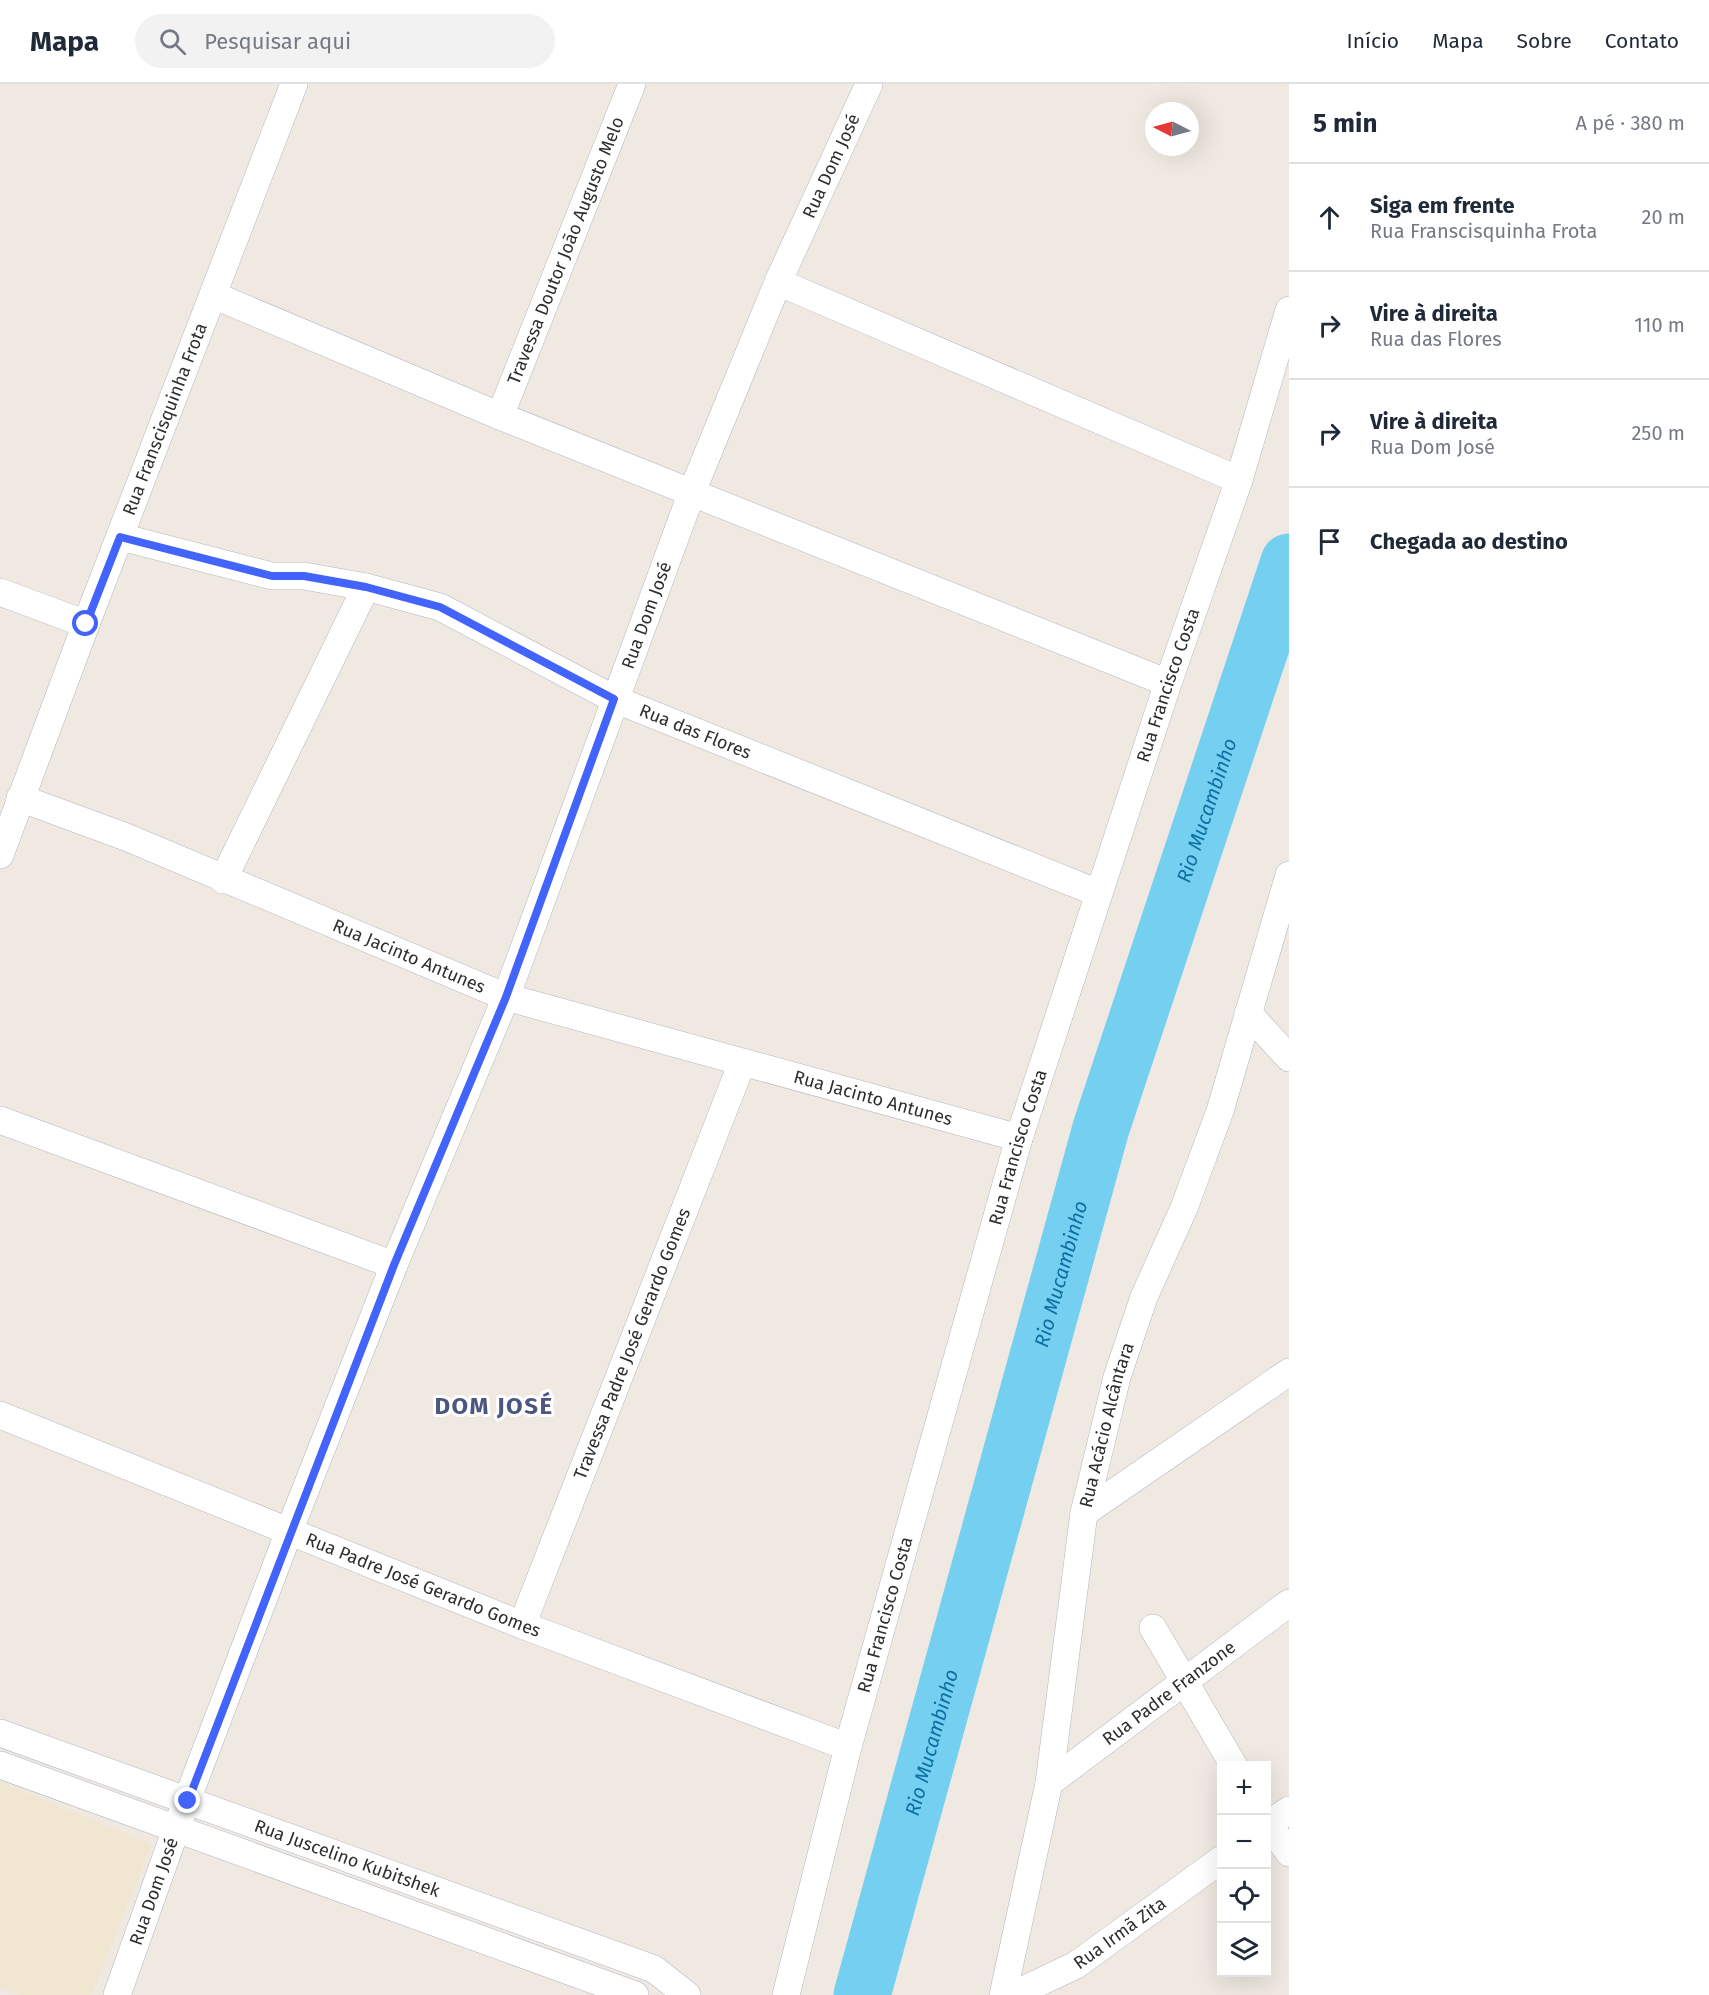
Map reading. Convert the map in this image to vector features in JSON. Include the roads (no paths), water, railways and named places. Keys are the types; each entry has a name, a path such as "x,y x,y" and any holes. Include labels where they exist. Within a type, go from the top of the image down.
{"street":[{"name":"Rua Franscisquinha Frota","path":"0,855 86,624 294,84"},
{"name":"Travessa Doutor João Augusto Melo","path":"500,416 632,84"},
{"name":"Rua Dom José","path":"117,1995 176,1829 290,1529 394,1265 506,997 692,492 778,282 869,84"},
{"path":"778,282 1239,480"},
{"path":"213,295 500,416 1168,683"},
{"name":"Rua Francisco Costa","path":"786,1995 848,1747 1019,1138 1168,683 1239,480 1289,310"},
{"name":"Rua das Flores","path":"120,537 272,576 304,576 366,587 440,607 614,699 1098,893"},
{"path":"223,880 366,587"},
{"path":"0,592 86,624"},
{"name":"Rua Jacinto Antunes","path":"20,798 126,837 223,880 506,997 1019,1138"},
{"name":"Rua Acácio Alcântara","path":"1003,1995 1049,1783 1084,1514 1117,1377 1144,1297 1184,1208 1220,1111 1289,875"},
{"path":"1248,1013 1289,1058"},
{"name":"Travessa Padre José Gerardo Gomes","path":"522,1625 742,1063"},
{"path":"0,1120 394,1265"},
{"path":"1084,1514 1289,1372"},
{"name":"Rua Padre José Gerardo Gomes","path":"0,1414 290,1529 522,1625 848,1747"},
{"name":"Rua Padre Franzone","path":"1049,1783 1289,1603"},
{"path":"1154,1628 1231,1761"},
{"name":"Rua Juscelino Kubitshek","path":"0,1733 654,1969 687,1995"},
{"name":"Rua Juscelino Kubitshek","path":"0,1766 635,1995"},
{"path":"1273,1820 1289,1853"},
{"name":"Rua Irmã Zita","path":"1013,1995 1076,1965 1217,1862"}],"waterway":[{"name":"Rio Mucambinho","path":"862,1995 1101,1128 1289,562"}],"district":[{"name":"DOM JOSÉ","path":"494,1406"}]}
